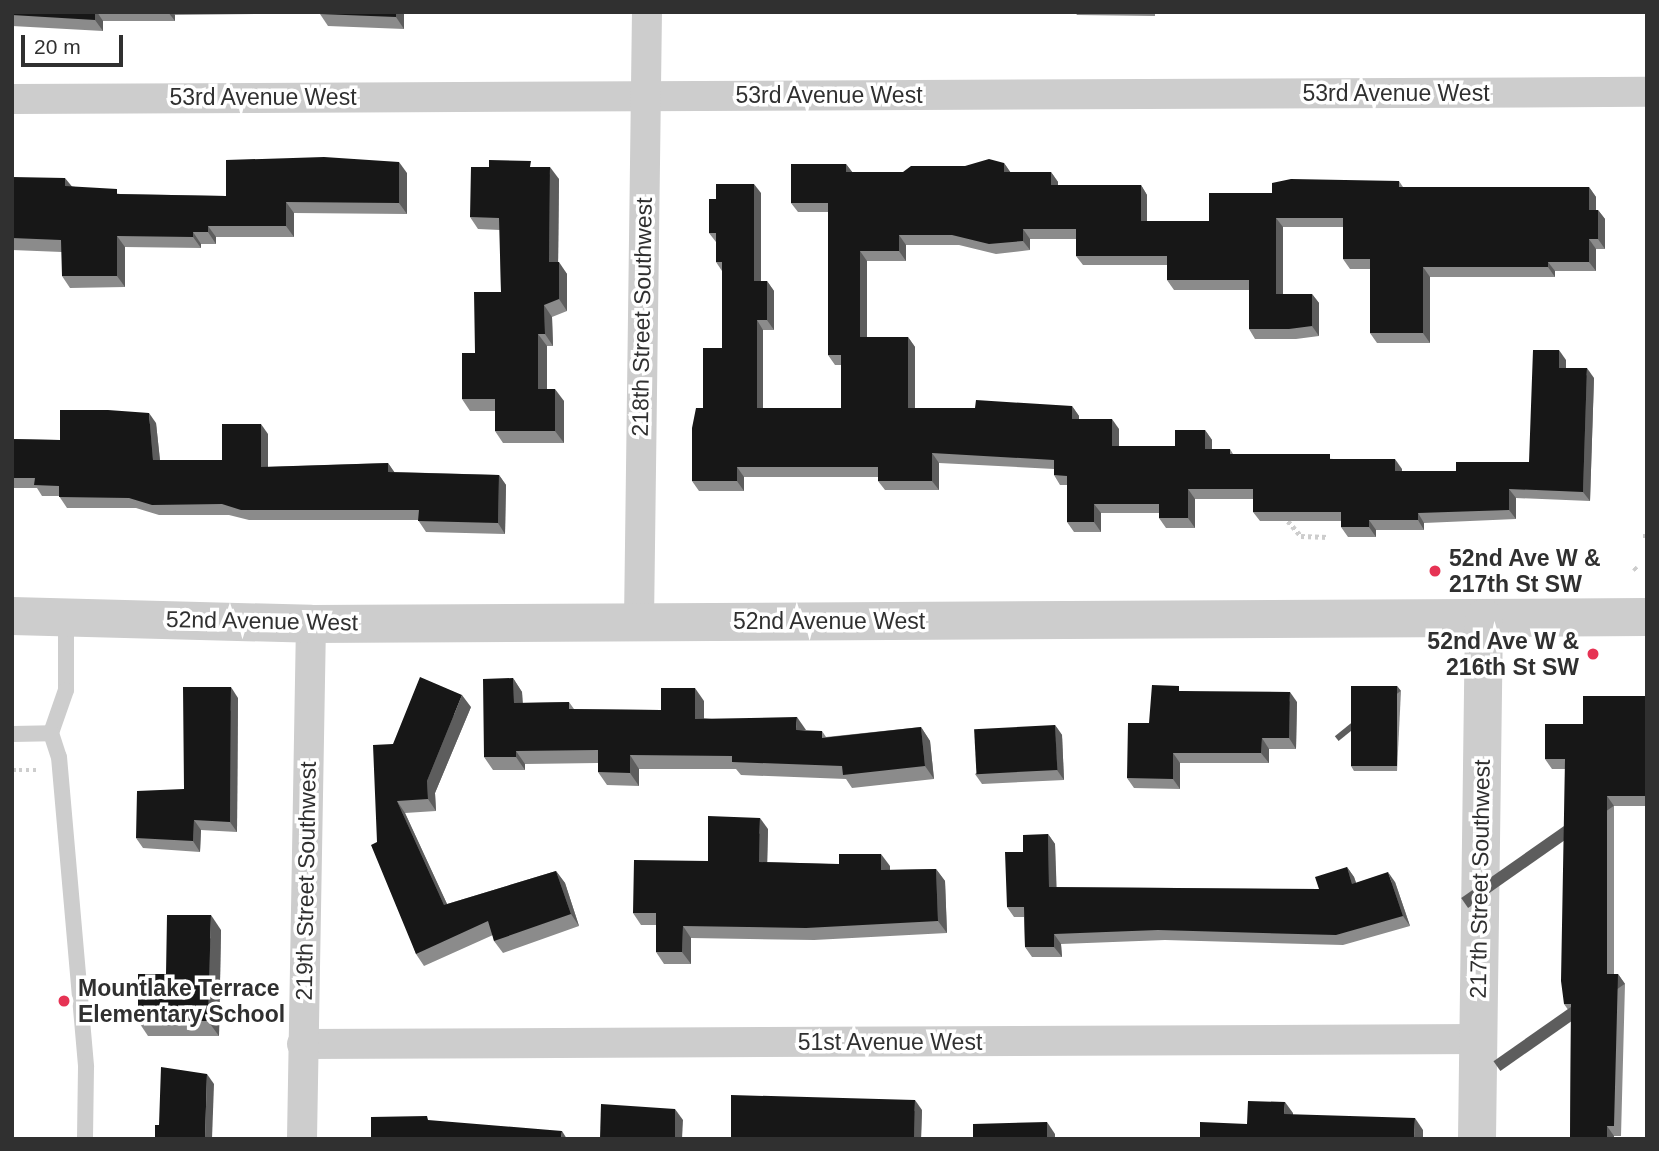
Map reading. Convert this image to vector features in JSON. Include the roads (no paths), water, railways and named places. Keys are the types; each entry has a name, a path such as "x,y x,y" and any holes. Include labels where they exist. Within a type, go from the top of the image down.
{"street":[{"name":"218th Street Southwest","path":"639,622 647,12"},
{"name":"53rd Avenue West","path":"12,99 1647,92"},
{"name":"52nd Avenue West","path":"12,616 311,624 1647,617"},
{"name":"217th Street Southwest","path":"1477,1139 1484,618"},
{"name":"219th Street Southwest","path":"302,1139 311,624"},
{"name":"51st Avenue West","path":"302,1044 1478,1040"}],"lane":[{"path":"66,616 66,690 51,733 59,757 86,1068 85,1139"},
{"path":"12,734 51,733"}],"place":[{"name":"52nd Ave W & 217th St SW","path":"1435,571"},
{"name":"52nd Ave W & 216th St SW","path":"1593,654"},
{"name":"Mountlake Terrace Elementary School","path":"64,1001"}]}
